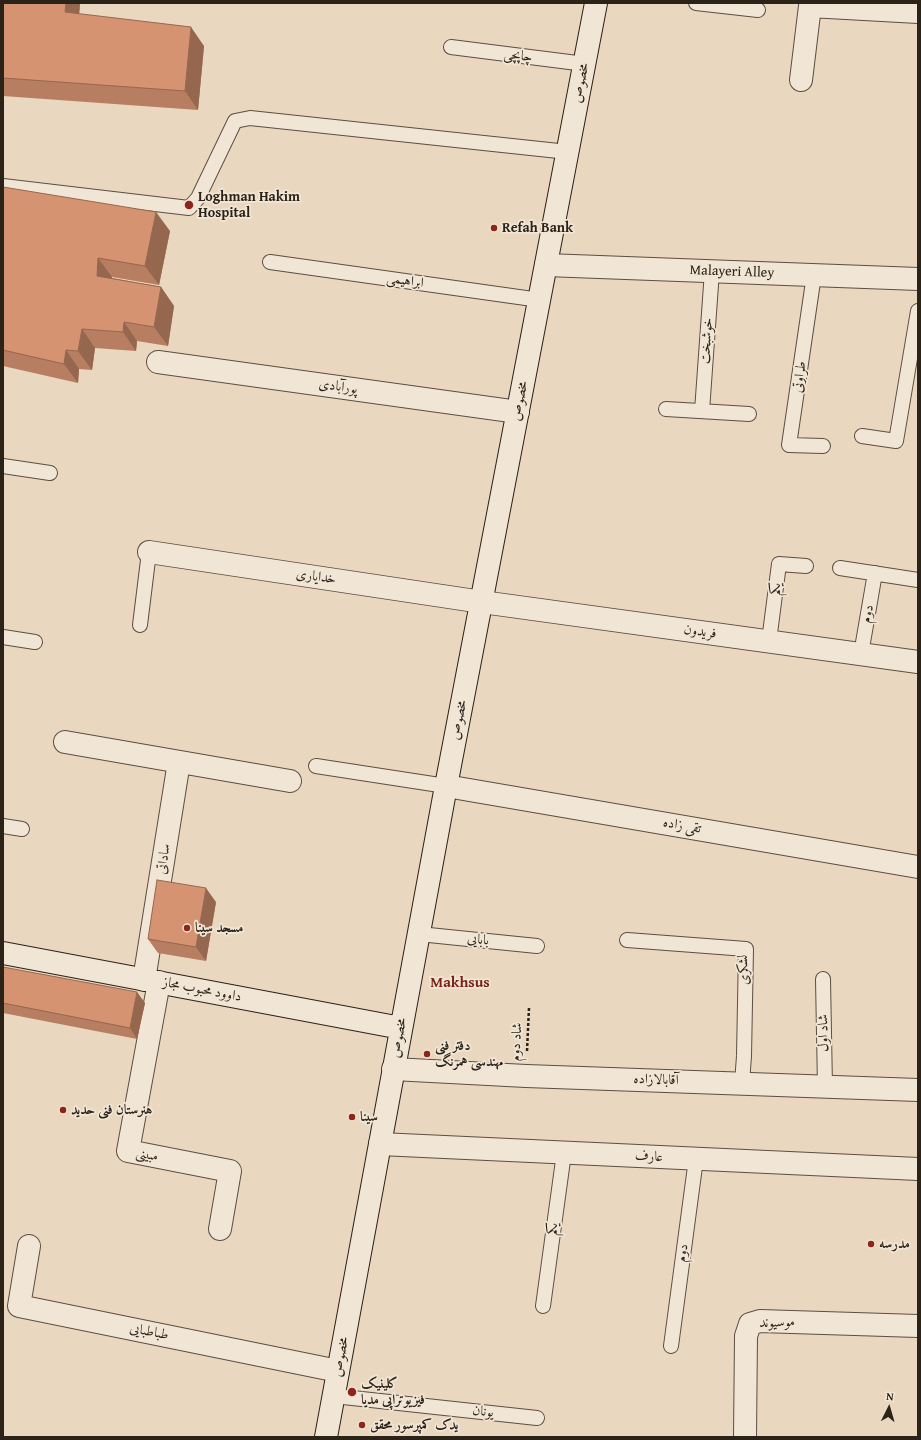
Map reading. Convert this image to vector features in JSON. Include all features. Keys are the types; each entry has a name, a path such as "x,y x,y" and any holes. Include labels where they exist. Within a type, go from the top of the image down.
{"street":[{"name":"مخصوص","path":"326,1437 446,786 596,3"},
{"path":"801,80 810,6 918,12"},
{"name":"Malayeri Alley","path":"546,265 918,279"},
{"name":"پورآبادی","path":"158,362 518,412"},
{"name":"خدایاری","path":"149,552 482,602"},
{"name":"فریدون","path":"482,602 918,662"},
{"path":"65,742 290,781"},
{"name":"ساداتی","path":"152,981 166,887 179,762"},
{"name":"تقی زاده","path":"446,786 918,867"},
{"name":"داوود محبوب مجاز","path":"3,953 401,1028"},
{"name":"مبینی","path":"152,981 128,1151 230,1172 220,1229"},
{"name":"آقابالازاده","path":"393,1069 526,1076 918,1090"},
{"name":"عارف","path":"380,1144 918,1169"},
{"name":"طباطبایی","path":"29,1246 19,1306 338,1371"},
{"name":"موسیوند","path":"745,1437 746,1336 750,1324 760,1321 918,1326"}],"lane":[{"path":"696,3 758,10"},
{"name":"چاپچی","path":"451,47 585,64"},
{"path":"3,186 189,208 198,198 235,121 250,118 568,152"},
{"name":"ابراهیمی","path":"270,262 540,300"},
{"name":"خوشبخت","path":"702,411 712,271"},
{"name":"طراوتی","path":"814,275 790,445 823,446"},
{"path":"862,436 896,441 918,311"},
{"path":"666,409 749,414"},
{"path":"3,466 50,473"},
{"path":"140,625 149,552"},
{"name":"یکم","path":"769,641 779,564 806,566"},
{"path":"840,568 918,580"},
{"name":"دوم","path":"862,654 875,573"},
{"path":"3,637 35,642"},
{"path":"316,766 446,786"},
{"path":"3,826 22,829"},
{"name":"بابایی","path":"419,934 538,946"},
{"name":"لشکری","path":"627,940 746,949 742,1083"},
{"name":"شاد اول","path":"823,979 825,1087"},
{"name":"یکم","path":"543,1306 564,1153"},
{"name":"دوم","path":"671,1346 696,1159"},
{"name":"یونان","path":"334,1396 537,1418"}],"path":[{"name":"شاد دوم","path":"526,1076 529,1008"}],"building":[{"path":"3,3 66,3 65,12 191,27 185,91 3,78"},
{"path":"3,187 156,212 145,266 98,258 97,276 161,287 154,327 124,322 123,332 82,329 78,351 66,350 64,364 3,350"},
{"name":"مسجد سینا","path":"157,880 206,888 196,947 148,939"},
{"path":"3,967 137,992 130,1028 3,1003"}],"place":[{"name":"Loghman Hakim Hospital","path":"189,205"},
{"name":"Refah Bank","path":"494,228"},
{"name":"مسجد سینا","path":"187,928"},
{"name":"دفتر فنی مهندسی همرنگ","path":"427,1054"},
{"name":"هنرستان فنی حدید","path":"63,1110"},
{"name":"سینا","path":"352,1117"},
{"name":"مدرسه","path":"871,1244"},
{"name":"کلینیک فیزیوتراپی مدیا","path":"352,1392"},
{"name":"یدک کمپرسور محقق","path":"362,1425"}],"district":[{"name":"Makhsus","path":"460,983"}]}
